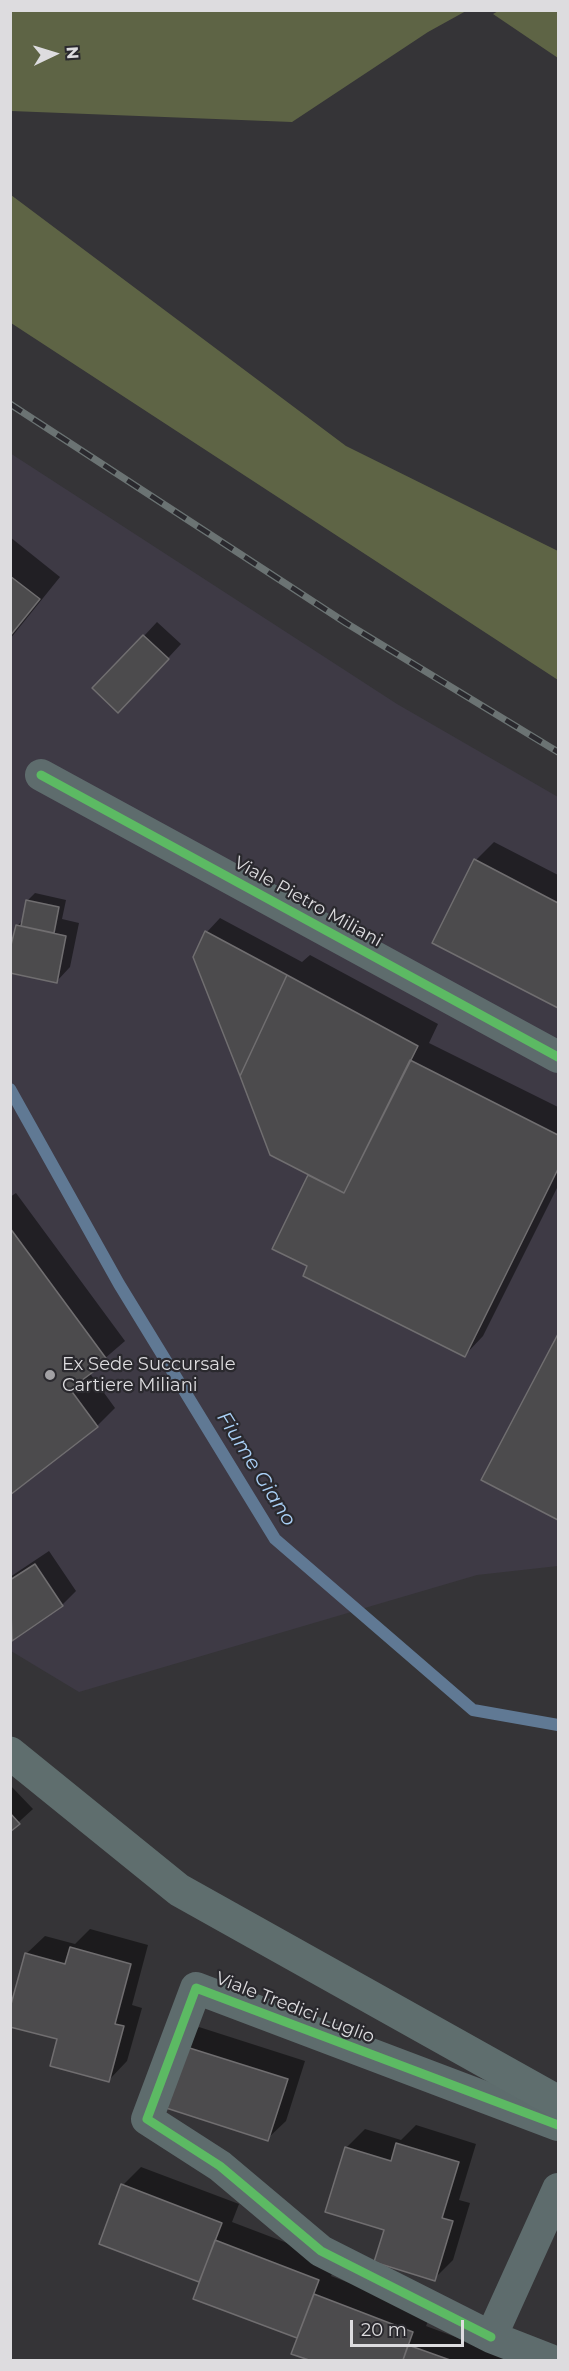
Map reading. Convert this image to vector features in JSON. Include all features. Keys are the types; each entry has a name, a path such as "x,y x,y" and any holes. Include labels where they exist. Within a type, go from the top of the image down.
{"main road":[{"name":"Viale Tredici Luglio","path":"10,1753 179,1890 558,2102"}],"street":[{"name":"Viale Pietro Miliani","path":"41,775 558,1057"},
{"name":"Viale Tredici Luglio","path":"490,2337 321,2251 220,2166 147,2119 196,1988 558,2125"},
{"path":"550,2361 490,2337 558,2189"}],"shaded area":[{"path":"10,453 397,704 558,797 558,1566 477,1575 79,1692 11,1651"}],"green space":[{"path":"11,10 466,11 428,32 292,122 11,111"},
{"path":"500,10 558,11 558,58 493,14"},
{"path":"11,195 346,446 558,551 558,680 11,323"}],"building":[{"path":"10,576 40,599 10,636"},
{"path":"143,635 169,659 118,713 92,688"},
{"path":"474,859 558,903 558,1008 432,943"},
{"path":"26,900 59,907 54,933 21,926"},
{"path":"16,925 66,936 57,983 10,973 10,949"},
{"path":"205,931 287,975 240,1076 193,957"},
{"path":"287,975 418,1046 344,1193 270,1155 240,1076"},
{"path":"410,1060 558,1135 558,1169 465,1357 303,1276 307,1266 272,1249 308,1175 344,1193"},
{"name":"Ex Sede Succursale Cartiere Miliani","path":"10,1228 108,1361 70,1389 98,1427 10,1495"},
{"path":"558,1334 558,1520 481,1480"},
{"path":"35,1564 63,1606 12,1641 10,1580"},
{"path":"10,1813 20,1824 10,1832"},
{"path":"70,1947 131,1964 115,2024 124,2026 109,2082 50,2066 57,2039 10,2027 10,2008 25,1953 65,1964"},
{"path":"180,2045 288,2079 268,2141 160,2106"},
{"path":"396,2143 459,2162 442,2218 453,2221 435,2281 374,2262 384,2230 325,2212 345,2147 391,2161"},
{"path":"121,2184 222,2223 199,2282 99,2244"},
{"path":"215,2240 319,2280 297,2338 193,2299"},
{"path":"314,2294 413,2332 403,2360 309,2360 291,2354"},
{"path":"408,2345 450,2360 403,2360"}],"waterway":[{"name":"Fiume Giano","path":"10,1089 119,1284 275,1539 473,1710 558,1725"}],"railway":[{"path":"10,404 346,623 558,752"}],"cycle path":[{"path":"41,775 558,1057"},
{"path":"491,2337 321,2251 220,2166 147,2119 196,1988 558,2125"}],"place":[{"name":"Ex Sede Succursale Cartiere Miliani","path":"50,1375"}]}
